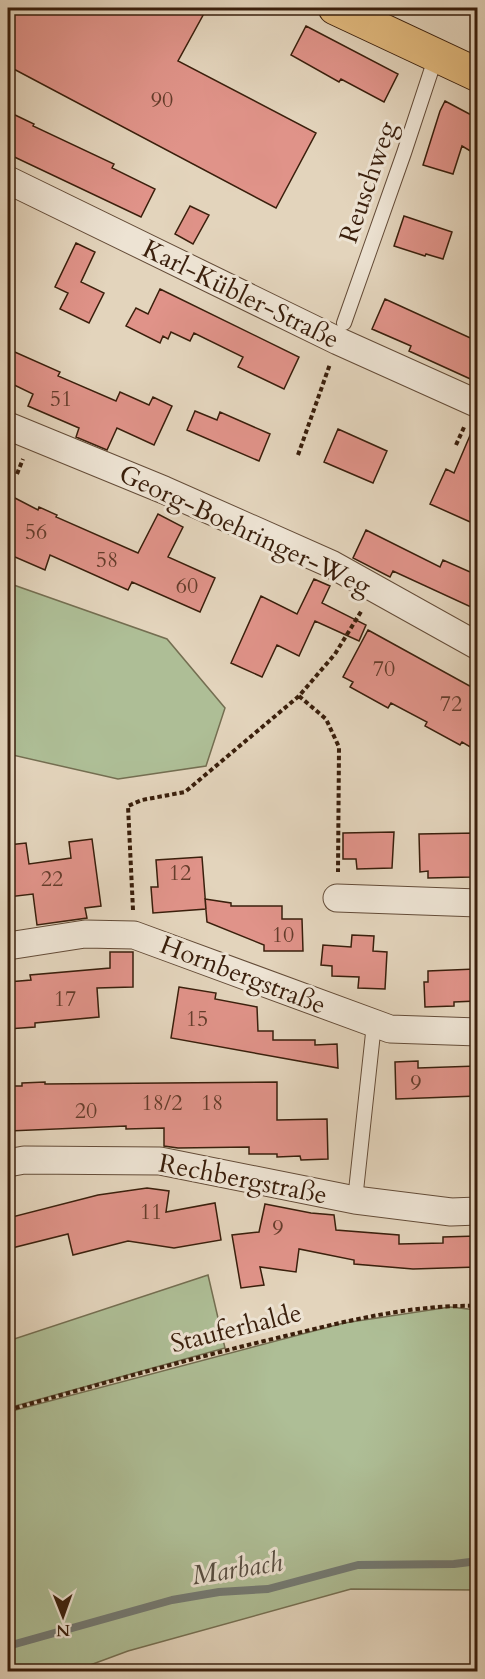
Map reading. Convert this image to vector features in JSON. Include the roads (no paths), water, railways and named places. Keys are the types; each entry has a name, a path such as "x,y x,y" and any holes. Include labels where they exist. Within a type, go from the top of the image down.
{"main road":[{"path":"335,8 477,75"}],"street":[{"name":"Karl-Kübler-Straße","path":"8,180 338,341 477,404"},
{"name":"Georg-Boehringer-Weg","path":"8,426 164,490 331,564 477,646"},
{"path":"337,898 477,903"},
{"name":"Hornbergstraße","path":"8,946 85,934 134,934 390,1029 477,1032"},
{"name":"Rechbergstraße","path":"8,1163 24,1160 160,1161 355,1200 451,1212 477,1211"}],"lane":[{"name":"Reuschweg","path":"344,323 404,153 435,56"},
{"path":"355,1200 374,1024"}],"waterway":[{"name":"Marbach","path":"8,1646 172,1600 219,1592 268,1589 358,1565 454,1564 478,1561"}]}
